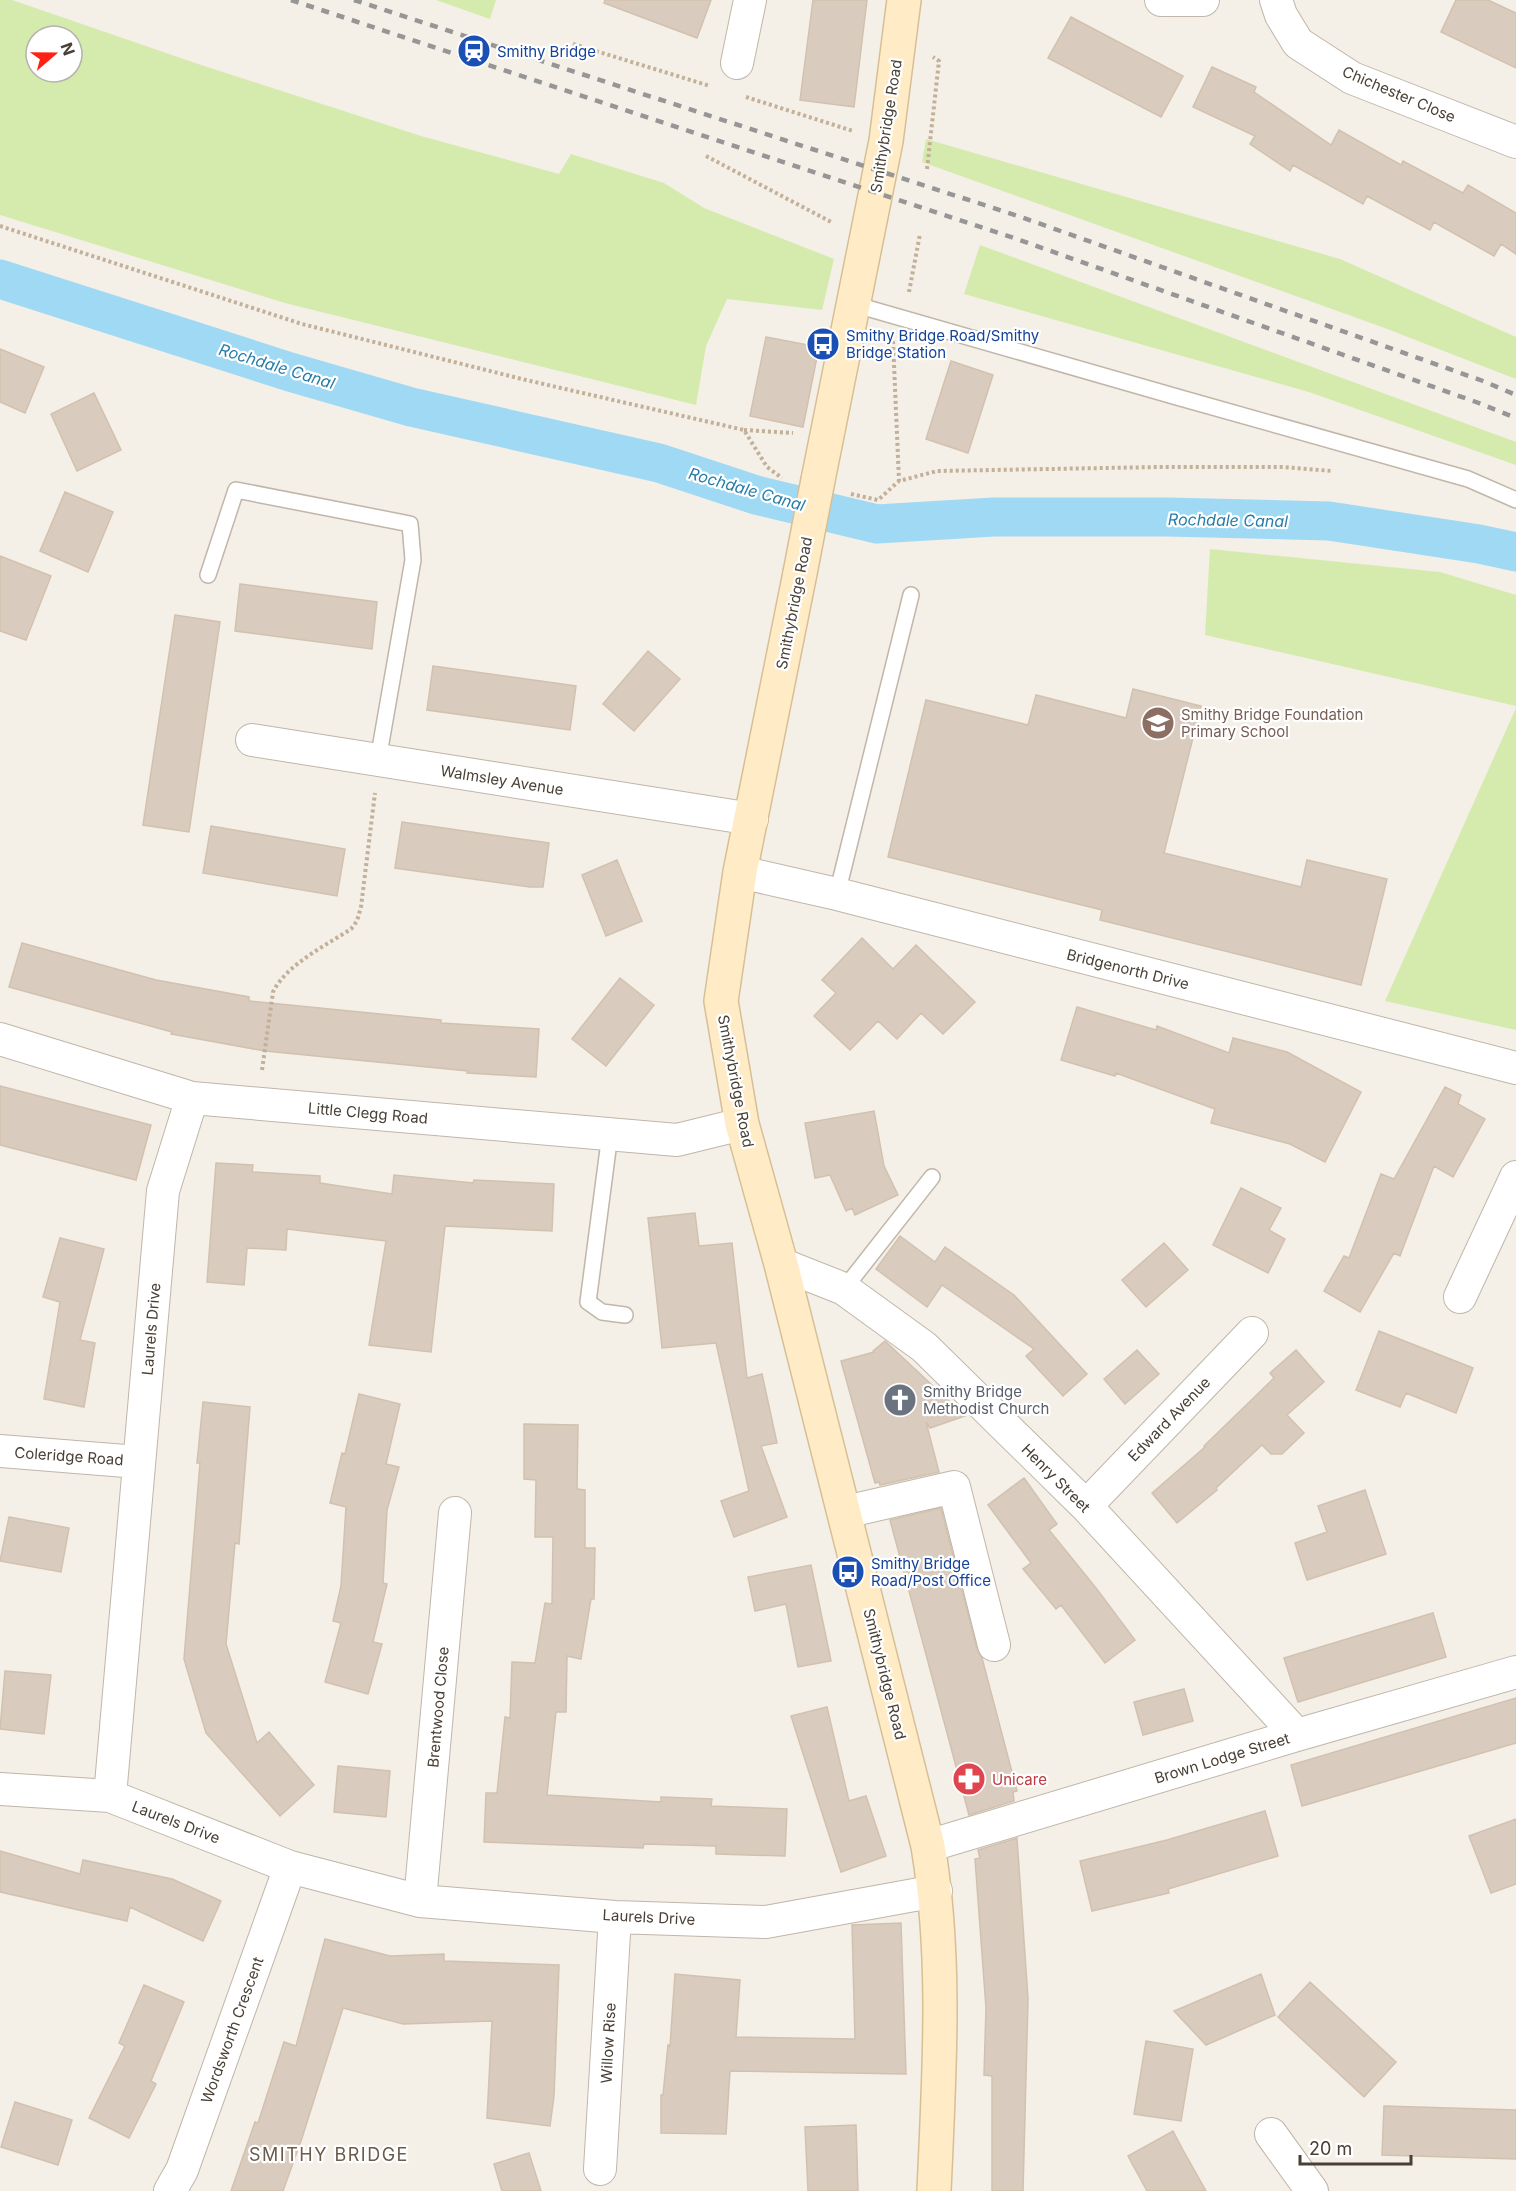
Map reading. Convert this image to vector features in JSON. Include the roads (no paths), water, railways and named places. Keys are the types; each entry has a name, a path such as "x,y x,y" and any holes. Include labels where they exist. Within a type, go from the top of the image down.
{"street":[{"path":"737,63 750,0"},
{"name":"Smithybridge Road","path":"904,0 886,141 740,872 721,1001 742,1124 845,1512 928,1846 936,1892 941,2029 934,2191"},
{"path":"1161,0 1203,0"},
{"name":"Chichester Close","path":"1276,0 1281,15 1298,43 1352,78 1516,142"},
{"name":"Walmsley Avenue","path":"252,740 752,819"},
{"name":"Bridgenorth Drive","path":"740,872 837,894 1516,1068"},
{"name":"Little Clegg Road","path":"0,1039 192,1098 677,1140 742,1124"},
{"name":"Laurels Drive","path":"192,1098 163,1191 110,1796 290,1867 420,1901 615,1917 766,1922 936,1892"},
{"path":"1460,1297 1516,1177"},
{"name":"Henry Street","path":"781,1264 844,1289 924,1347 1086,1506 1297,1735"},
{"name":"Edward Avenue","path":"1086,1506 1252,1333"},
{"name":"Coleridge Road","path":"0,1451 138,1462"},
{"path":"845,1512 954,1487 994,1645"},
{"name":"Brentwood Close","path":"420,1901 455,1513"},
{"name":"Brown Lodge Street","path":"928,1846 1516,1672"},
{"path":"0,1789 110,1796"},
{"name":"Wordsworth Crescent","path":"170,2191 182,2170 290,1867"},
{"name":"Willow Rise","path":"600,2169 615,1917"},
{"path":"1271,2134 1312,2191"}],"lane":[{"path":"853,304 1177,398 1468,478 1516,500"},
{"path":"208,575 236,490 410,524 413,560 378,760"},
{"path":"837,894 911,595"},
{"path":"610,1134 588,1302 602,1312 625,1315"},
{"path":"844,1289 932,1177"}],"waterway":[{"name":"Rochdale Canal","path":"0,279 290,372 411,407 659,463 756,495 877,524 994,517 1167,517 1329,521 1479,544 1516,552"}],"railway":[{"path":"291,0 1014,238 1516,418"},
{"path":"354,0 1021,217 1483,381 1516,395"}],"place":[{"name":"Smithy Bridge","path":"474,51"},
{"name":"Smithy Bridge Road/Smithy Bridge Station","path":"823,344"},
{"name":"Smithy Bridge Foundation Primary School","path":"1158,723"},
{"name":"Smithy Bridge Methodist Church","path":"900,1400"},
{"name":"Smithy Bridge Road/Post Office","path":"848,1572"},
{"name":"Unicare","path":"969,1779"}],"district":[{"name":"SMITHY BRIDGE","path":"329,2154"}]}
